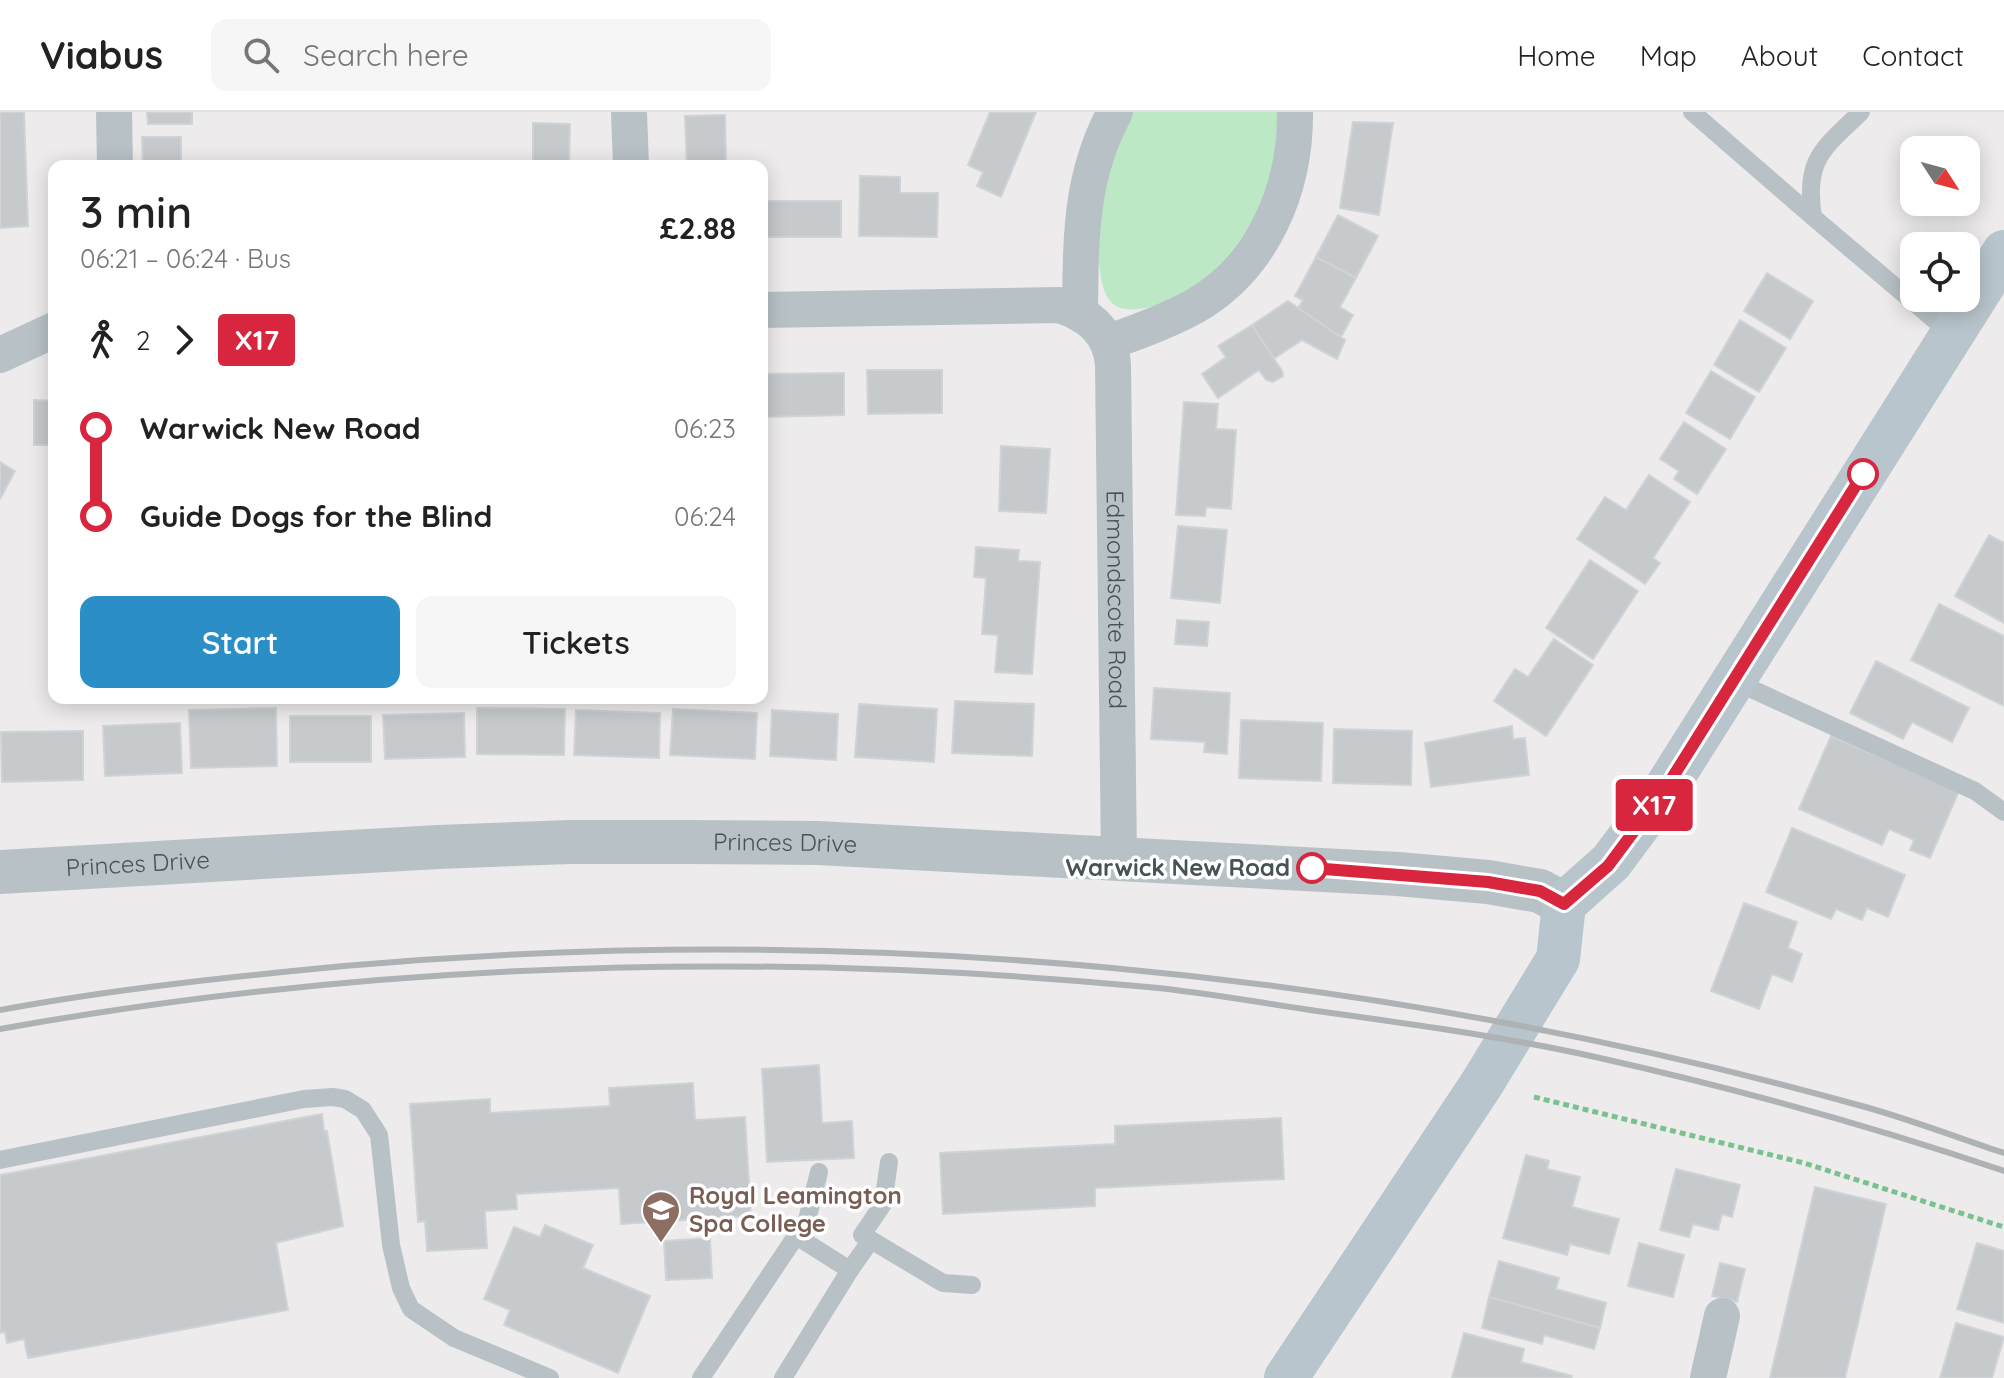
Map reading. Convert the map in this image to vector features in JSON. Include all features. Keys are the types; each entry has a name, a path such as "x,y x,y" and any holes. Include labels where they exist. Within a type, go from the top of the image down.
{"main road":[{"path":"1291,1374 1481,1085 1558,959 1564,904 1608,866 1664,791 2004,252"}],"street":[{"path":"114,112 115,160"},
{"path":"629,112 631,160"},
{"path":"1080,314 1085,195 1095,152 1115,112"},
{"path":"768,310 1059,305 1080,314 1101,330 1109,342 1141,331 1197,305 1242,265 1270,225 1288,181 1294,150 1295,112"},
{"path":"0,355 48,333"},
{"name":"Edmondscote Road","path":"1109,342 1113,365 1119,859"},
{"name":"Princes Drive","path":"0,872 570,842 818,843 1329,869 1488,882 1540,891 1564,904"},
{"path":"1708,1378 1722,1316"}],"lane":[{"path":"1692,112 1951,334"},
{"path":"1813,217 1810,198 1813,166 1821,151 1861,112"},
{"path":"1733,680 1975,791 2004,812"},
{"path":"0,1160 304,1099 345,1099 363,1110 379,1135 391,1245 401,1288 411,1309 454,1338 550,1378"},
{"path":"889,1162 883,1204 862,1235 943,1283 972,1285"},
{"path":"701,1378 807,1220 819,1172"},
{"path":"796,1236 850,1270"},
{"path":"783,1378 871,1240"}],"path":[{"path":"1534,1097 1804,1163 2004,1227"}],"green space":[{"path":"1132,112 1278,112 1277,154 1273,174 1255,215 1220,265 1170,300 1150,307 1123,309 1110,301 1105,291 1098,246 1103,187"}],"building":[{"path":"0,112 24,112 28,226 0,228"},
{"path":"147,112 192,112 192,124 148,124"},
{"path":"990,112 1036,112 1001,197 977,186 983,172 968,165"},
{"path":"725,115 726,160 687,160 685,116"},
{"path":"1353,122 1393,123 1379,215 1340,208"},
{"path":"533,123 570,124 569,160 533,160"},
{"path":"142,137 181,137 181,160 143,160"},
{"path":"860,176 900,177 900,193 938,193 937,237 859,236"},
{"path":"768,201 841,201 841,237 768,237"},
{"path":"1338,215 1378,236 1356,278 1316,257"},
{"path":"1316,257 1356,278 1340,307 1353,315 1341,337 1298,308 1303,300 1295,296"},
{"path":"1767,273 1813,301 1790,339 1744,311"},
{"path":"1288,301 1345,340 1337,359 1302,340 1273,359 1252,325"},
{"path":"1740,320 1786,348 1759,392 1714,365"},
{"path":"1252,325 1283,376 1273,382 1266,380 1259,370 1218,398 1202,374 1226,357 1218,346"},
{"path":"867,370 942,370 942,413 868,414"},
{"path":"1711,371 1755,397 1730,439 1686,413"},
{"path":"844,373 844,415 768,417 768,374"},
{"path":"34,400 48,401 48,445 34,445"},
{"path":"1184,402 1218,404 1216,429 1236,430 1231,509 1206,507 1205,516 1176,515"},
{"path":"1684,422 1726,449 1697,494 1674,479 1679,471 1660,459"},
{"path":"1001,446 1050,449 1046,513 999,511"},
{"path":"0,462 15,471 0,499"},
{"path":"1649,475 1690,502 1653,558 1660,563 1645,584 1577,539 1605,497 1626,510"},
{"path":"1178,526 1227,530 1220,603 1171,598"},
{"path":"1989,535 2004,543 2004,623 1955,596"},
{"path":"976,547 1019,550 1018,561 1040,562 1032,674 995,672 998,635 982,634 986,578 974,577"},
{"path":"1590,560 1638,591 1593,659 1546,628"},
{"path":"1939,604 2004,636 2004,706 1911,660"},
{"path":"1177,620 1209,622 1207,646 1175,644"},
{"path":"1554,639 1593,665 1546,736 1494,701 1515,669 1528,677"},
{"path":"1876,661 1969,708 1952,742 1912,722 1903,739 1850,713"},
{"path":"1154,688 1230,693 1227,754 1204,752 1205,742 1151,739"},
{"path":"955,701 1034,704 1032,756 952,753"},
{"path":"859,704 937,709 934,762 855,757"},
{"path":"276,708 277,766 191,768 189,710"},
{"path":"477,708 565,709 564,755 477,754"},
{"path":"673,709 757,713 755,759 670,755"},
{"path":"576,710 660,713 659,758 574,755"},
{"path":"772,710 838,714 836,760 770,756"},
{"path":"464,713 465,757 385,759 383,715"},
{"path":"290,716 371,716 371,762 290,762"},
{"path":"1241,720 1323,723 1321,781 1239,778"},
{"path":"180,723 182,773 105,776 103,726"},
{"path":"1512,726 1513,739 1525,738 1529,775 1431,787 1425,743"},
{"path":"1334,729 1412,731 1411,785 1333,783"},
{"path":"83,731 83,780 2,782 1,732"},
{"path":"1831,736 1959,791 1930,858 1910,850 1914,840 1889,829 1882,845 1799,809"},
{"path":"1792,828 1905,875 1888,917 1867,908 1862,920 1836,909 1831,919 1766,892"},
{"path":"1744,903 1797,922 1788,948 1802,954 1792,982 1772,974 1759,1009 1711,991"},
{"path":"819,1065 822,1123 852,1121 854,1158 767,1162 762,1069"},
{"path":"693,1083 695,1120 745,1117 751,1216 621,1224 619,1188 516,1194 517,1209 485,1211 487,1248 427,1251 425,1221 418,1222 410,1104 490,1099 490,1113 610,1106 609,1088"},
{"path":"322,1114 343,1226 276,1243 288,1310 28,1358 24,1339 7,1343 5,1332 0,1333 0,1175"},
{"path":"1281,1118 1284,1179 1095,1188 1095,1206 943,1214 940,1153 1115,1144 1115,1126"},
{"path":"1526,1155 1549,1161 1547,1169 1580,1177 1572,1207 1619,1219 1609,1254 1570,1244 1567,1255 1503,1238"},
{"path":"1676,1169 1740,1185 1732,1217 1722,1214 1718,1230 1693,1224 1689,1237 1660,1230"},
{"path":"1815,1187 1886,1204 1845,1378 1770,1378"},
{"path":"545,1225 593,1245 583,1268 650,1296 618,1373 504,1325 510,1310 484,1299 514,1227 540,1237"},
{"path":"710,1238 712,1278 666,1280 664,1241"},
{"path":"1639,1243 1684,1255 1673,1297 1628,1286"},
{"path":"1977,1243 2004,1251 2004,1323 1957,1309"},
{"path":"1499,1261 1559,1278 1556,1289 1606,1303 1600,1328 1489,1297"},
{"path":"1720,1263 1745,1269 1737,1302 1712,1296"},
{"path":"1489,1297 1600,1328 1594,1349 1544,1335 1542,1344 1482,1328"},
{"path":"1956,1323 2004,1337 1992,1378 1940,1378"},
{"path":"1464,1333 1524,1349 1521,1362 1572,1376 1452,1378"}],"railway":[{"path":"0,1010 129,990 258,975 536,953 728,950 921,955 1112,968 1304,990 1494,1021 1682,1060 1869,1108 2004,1153"},
{"path":"0,1029 142,1006 429,976 572,969 717,967 861,969 1004,976 1188,992 1451,1030 1556,1049 1799,1108 2004,1171"}],"bus line":[{"name":"X17","path":"1312,868 1488,882 1540,891 1564,904 1608,866 1664,791 1863,474"}],"place":[{"name":"Warwick New Road","path":"1312,868"},
{"name":"Royal Leamington Spa College","path":"661,1244"}]}
